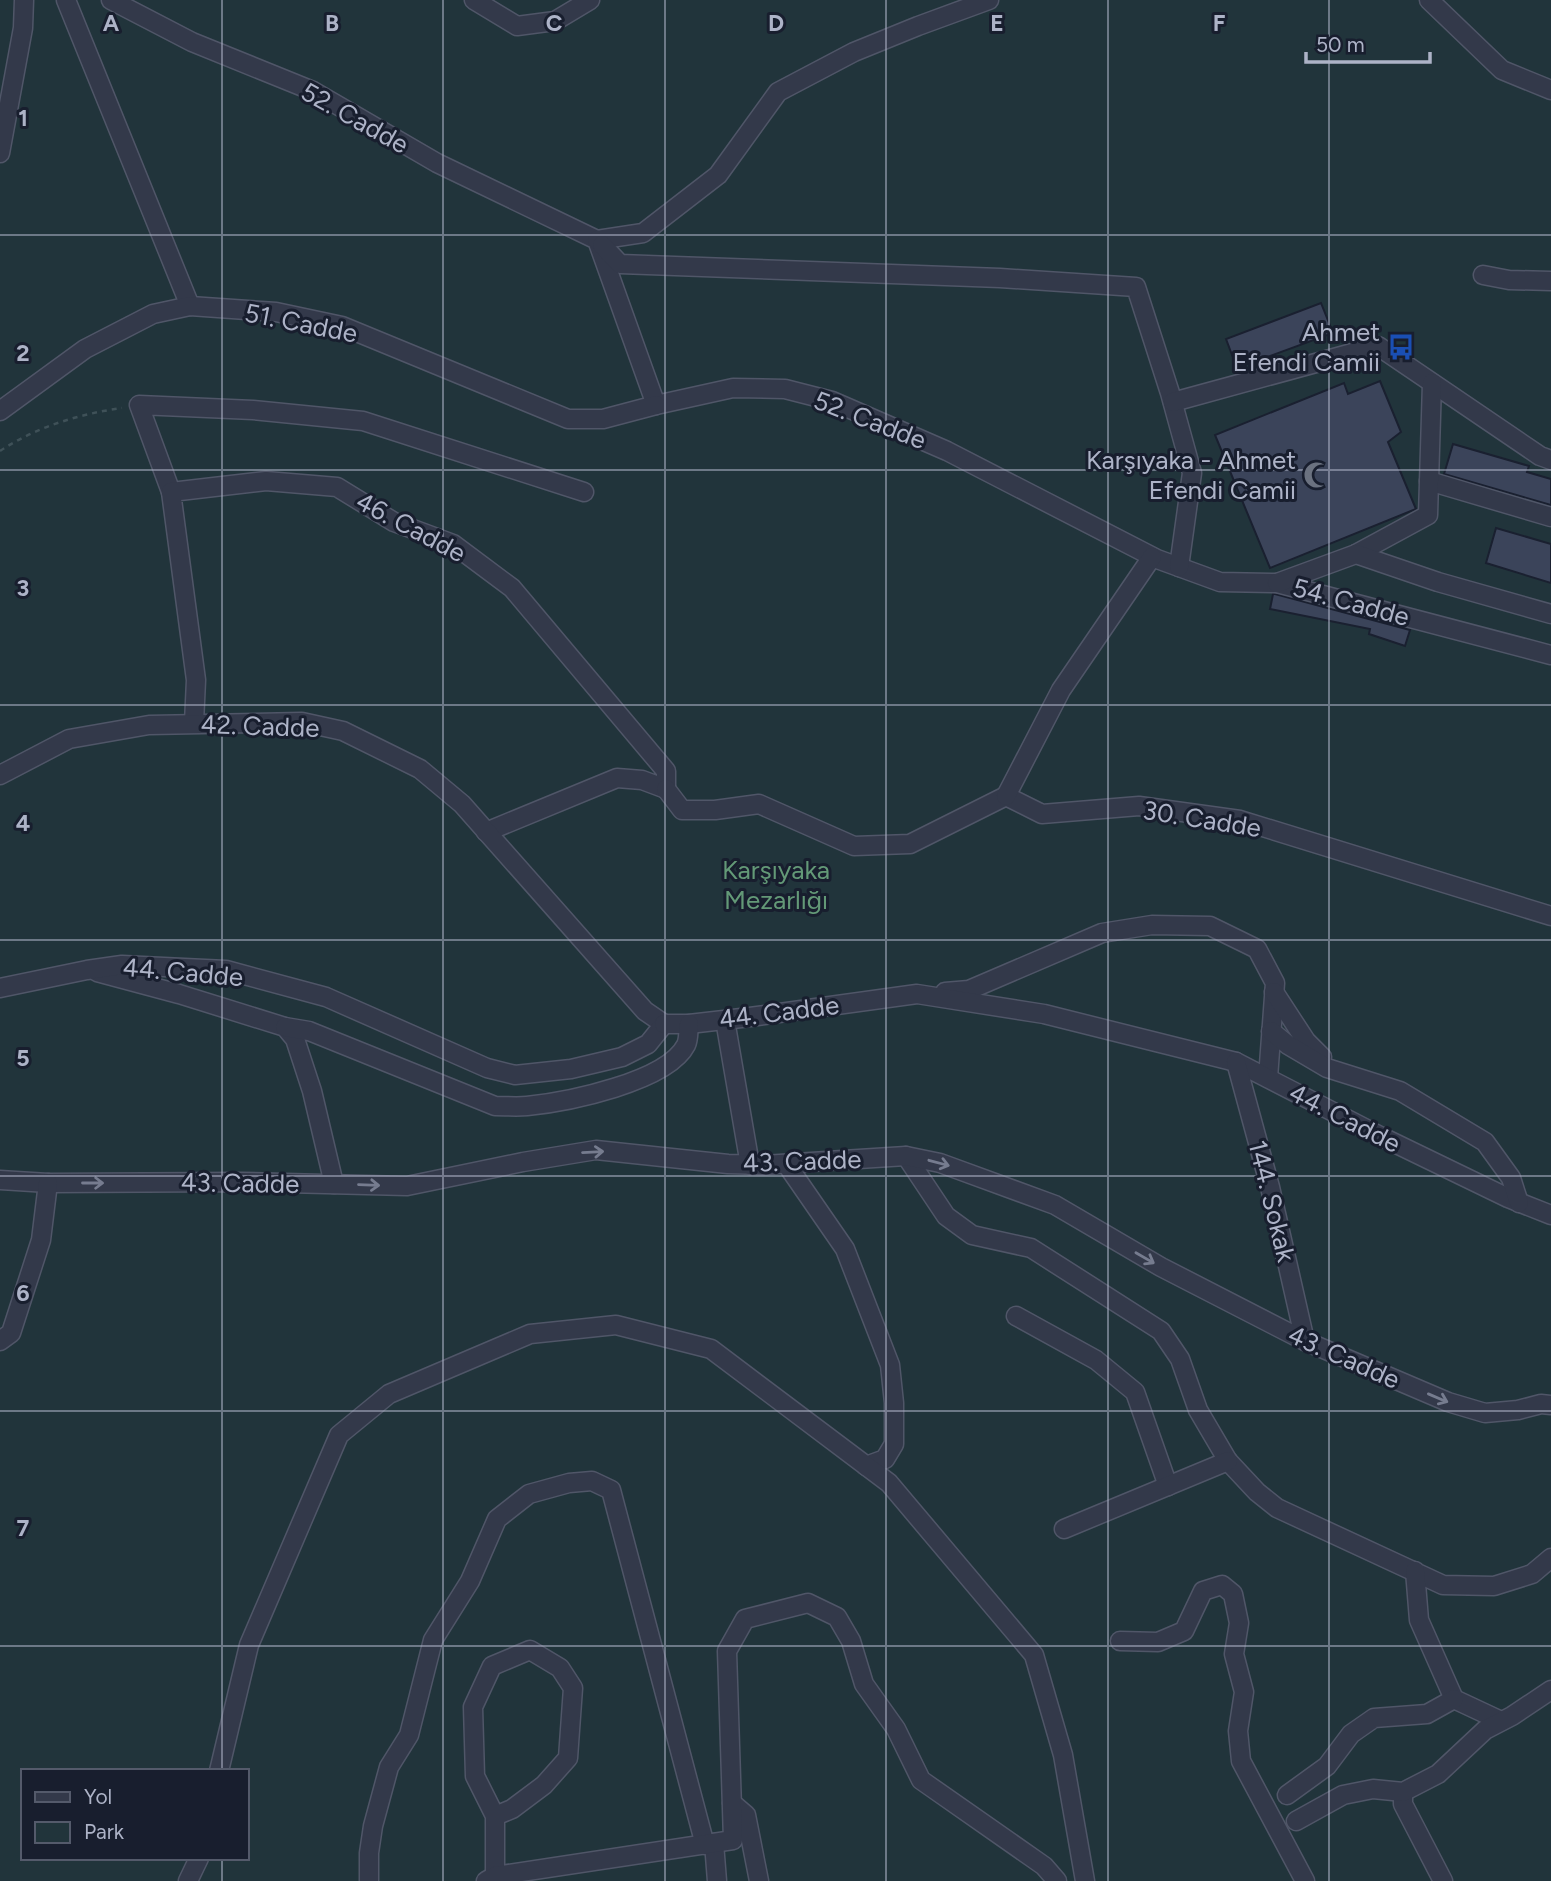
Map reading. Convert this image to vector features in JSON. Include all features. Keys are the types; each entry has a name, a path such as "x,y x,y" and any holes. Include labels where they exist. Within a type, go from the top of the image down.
{"lane":[{"path":"0,153 23,28 24,0"},
{"path":"66,0 190,306"},
{"name":"52. Cadde","path":"111,0 192,42 313,91 437,163 597,240 620,264 1000,278 1136,287 1173,402"},
{"path":"474,0 517,26 555,21 590,0"},
{"path":"656,405 597,240 643,233 718,175 778,92 854,52 989,0"},
{"path":"1429,0 1502,70 1551,90"},
{"path":"1483,275 1509,280 1551,281"},
{"name":"51. Cadde","path":"0,411 85,349 153,314 190,306 276,312 342,326 568,419 603,419 656,405"},
{"path":"1179,567 1192,473 1173,402 1378,346 1540,456 1551,460"},
{"path":"1277,583 1356,554 1428,515 1432,383"},
{"name":"52. Cadde","path":"656,405 733,388 785,390 832,401 947,450 1152,557"},
{"path":"194,723 196,680 171,492 139,405 253,410 363,421 584,492"},
{"name":"46. Cadde","path":"171,492 266,481 337,487 394,522 453,544 512,588 666,771 666,789"},
{"path":"1429,481 1551,517"},
{"path":"1356,554 1438,582 1551,614"},
{"path":"486,832 617,778 642,780 666,789 682,810 715,810 759,804 854,846 910,844 1006,796 1061,690 1152,557"},
{"name":"54. Cadde","path":"1152,557 1220,582 1277,583 1551,655"},
{"name":"42. Cadde","path":"0,775 69,739 149,725 302,722 343,732 420,769 462,804 645,1011 664,1024"},
{"name":"30. Cadde","path":"1006,796 1042,814 1139,806 1240,820 1551,916"},
{"path":"917,994 969,990 1102,933 1152,925 1210,926 1257,948 1275,983 1268,1078"},
{"name":"44. Cadde","path":"0,988 122,965 226,970 326,997 487,1068 515,1074 571,1069 622,1057 648,1044 664,1024 725,1020 917,994 1044,1014 1236,1062 1380,1136 1519,1203 1551,1215"},
{"path":"87,970 180,994 285,1027 309,1031 495,1106 526,1106 590,1095 649,1075 674,1061 688,1043 689,1024"},
{"path":"1274,992 1306,1041 1336,1071"},
{"path":"725,1020 750,1165"},
{"path":"285,1027 295,1039 312,1091 334,1184"},
{"path":"1271,1031 1288,1045 1327,1068 1400,1091 1485,1142 1511,1178 1519,1203"},
{"name":"144. Sokak","path":"1236,1062 1270,1187 1305,1340"},
{"name":"43. Cadde","path":"0,1181 407,1186 596,1150 750,1165 787,1165 906,1156 940,1163 1055,1205 1161,1267 1305,1340 1448,1402 1485,1413 1518,1410 1541,1404 1551,1405"},
{"path":"906,1156 946,1216 972,1235 1031,1248 1161,1331 1180,1359 1198,1410 1228,1461 1257,1492 1277,1508 1443,1585 1494,1586 1532,1574 1551,1558"},
{"path":"787,1165 845,1249 890,1365 894,1444 885,1459 866,1466"},
{"path":"0,1341 11,1333 41,1240 48,1183"},
{"path":"1016,1316 1096,1360 1135,1392 1168,1486"},
{"path":"219,1769 248,1645 340,1435 388,1394 530,1334 617,1325 711,1349 888,1483 1034,1655 1063,1755 1085,1881"},
{"path":"1064,1529 1228,1461"},
{"path":"369,1881 373,1826 389,1767 409,1735 433,1640 470,1581 497,1519 529,1494 569,1483 592,1481 611,1490 710,1844 717,1881"},
{"path":"1415,1572 1419,1620 1454,1699 1501,1721"},
{"path":"1120,1640 1158,1642 1184,1630 1203,1591 1222,1585 1233,1594 1239,1623 1234,1654 1244,1692 1238,1731 1241,1761 1305,1881"},
{"path":"495,1816 512,1809 544,1785 568,1758 573,1688 560,1668 530,1650 492,1666 473,1707 475,1776 495,1816 490,1878 733,1840 727,1651 744,1619 808,1604 837,1617 851,1641 864,1684 896,1730 921,1780 1044,1866 1057,1881"},
{"path":"1296,1821 1343,1796 1374,1789 1403,1792 1438,1774 1485,1730 1551,1690"},
{"path":"1287,1795 1327,1766 1351,1734 1374,1718 1427,1714 1454,1699"},
{"path":"1403,1792 1403,1804 1443,1881"},
{"path":"732,1803 746,1815 759,1881"},
{"path":"188,1881 198,1860"}],"path":[{"path":"0,451 50,425 102,411 139,405"}],"green space":[{"name":"Karşıyaka Mezarlığı","path":"0,0 1551,0 1551,1881 0,1881"}],"building":[{"path":"1321,303 1333,333 1237,368 1226,339"},
{"name":"Karşıyaka - Ahmet Efendi Camii","path":"1380,381 1401,432 1388,442 1416,509 1270,568 1215,435 1344,383 1348,394"},
{"path":"1453,444 1529,466 1527,472 1551,479 1551,505 1444,474"},
{"path":"1496,528 1551,544 1551,583 1486,563"},
{"path":"1273,594 1410,630 1405,646 1369,634 1370,629 1270,609"}],"place":[{"name":"Ahmet Efendi Camii","path":"1401,347"},
{"name":"Karşıyaka - Ahmet Efendi Camii","path":"1317,475"}]}
